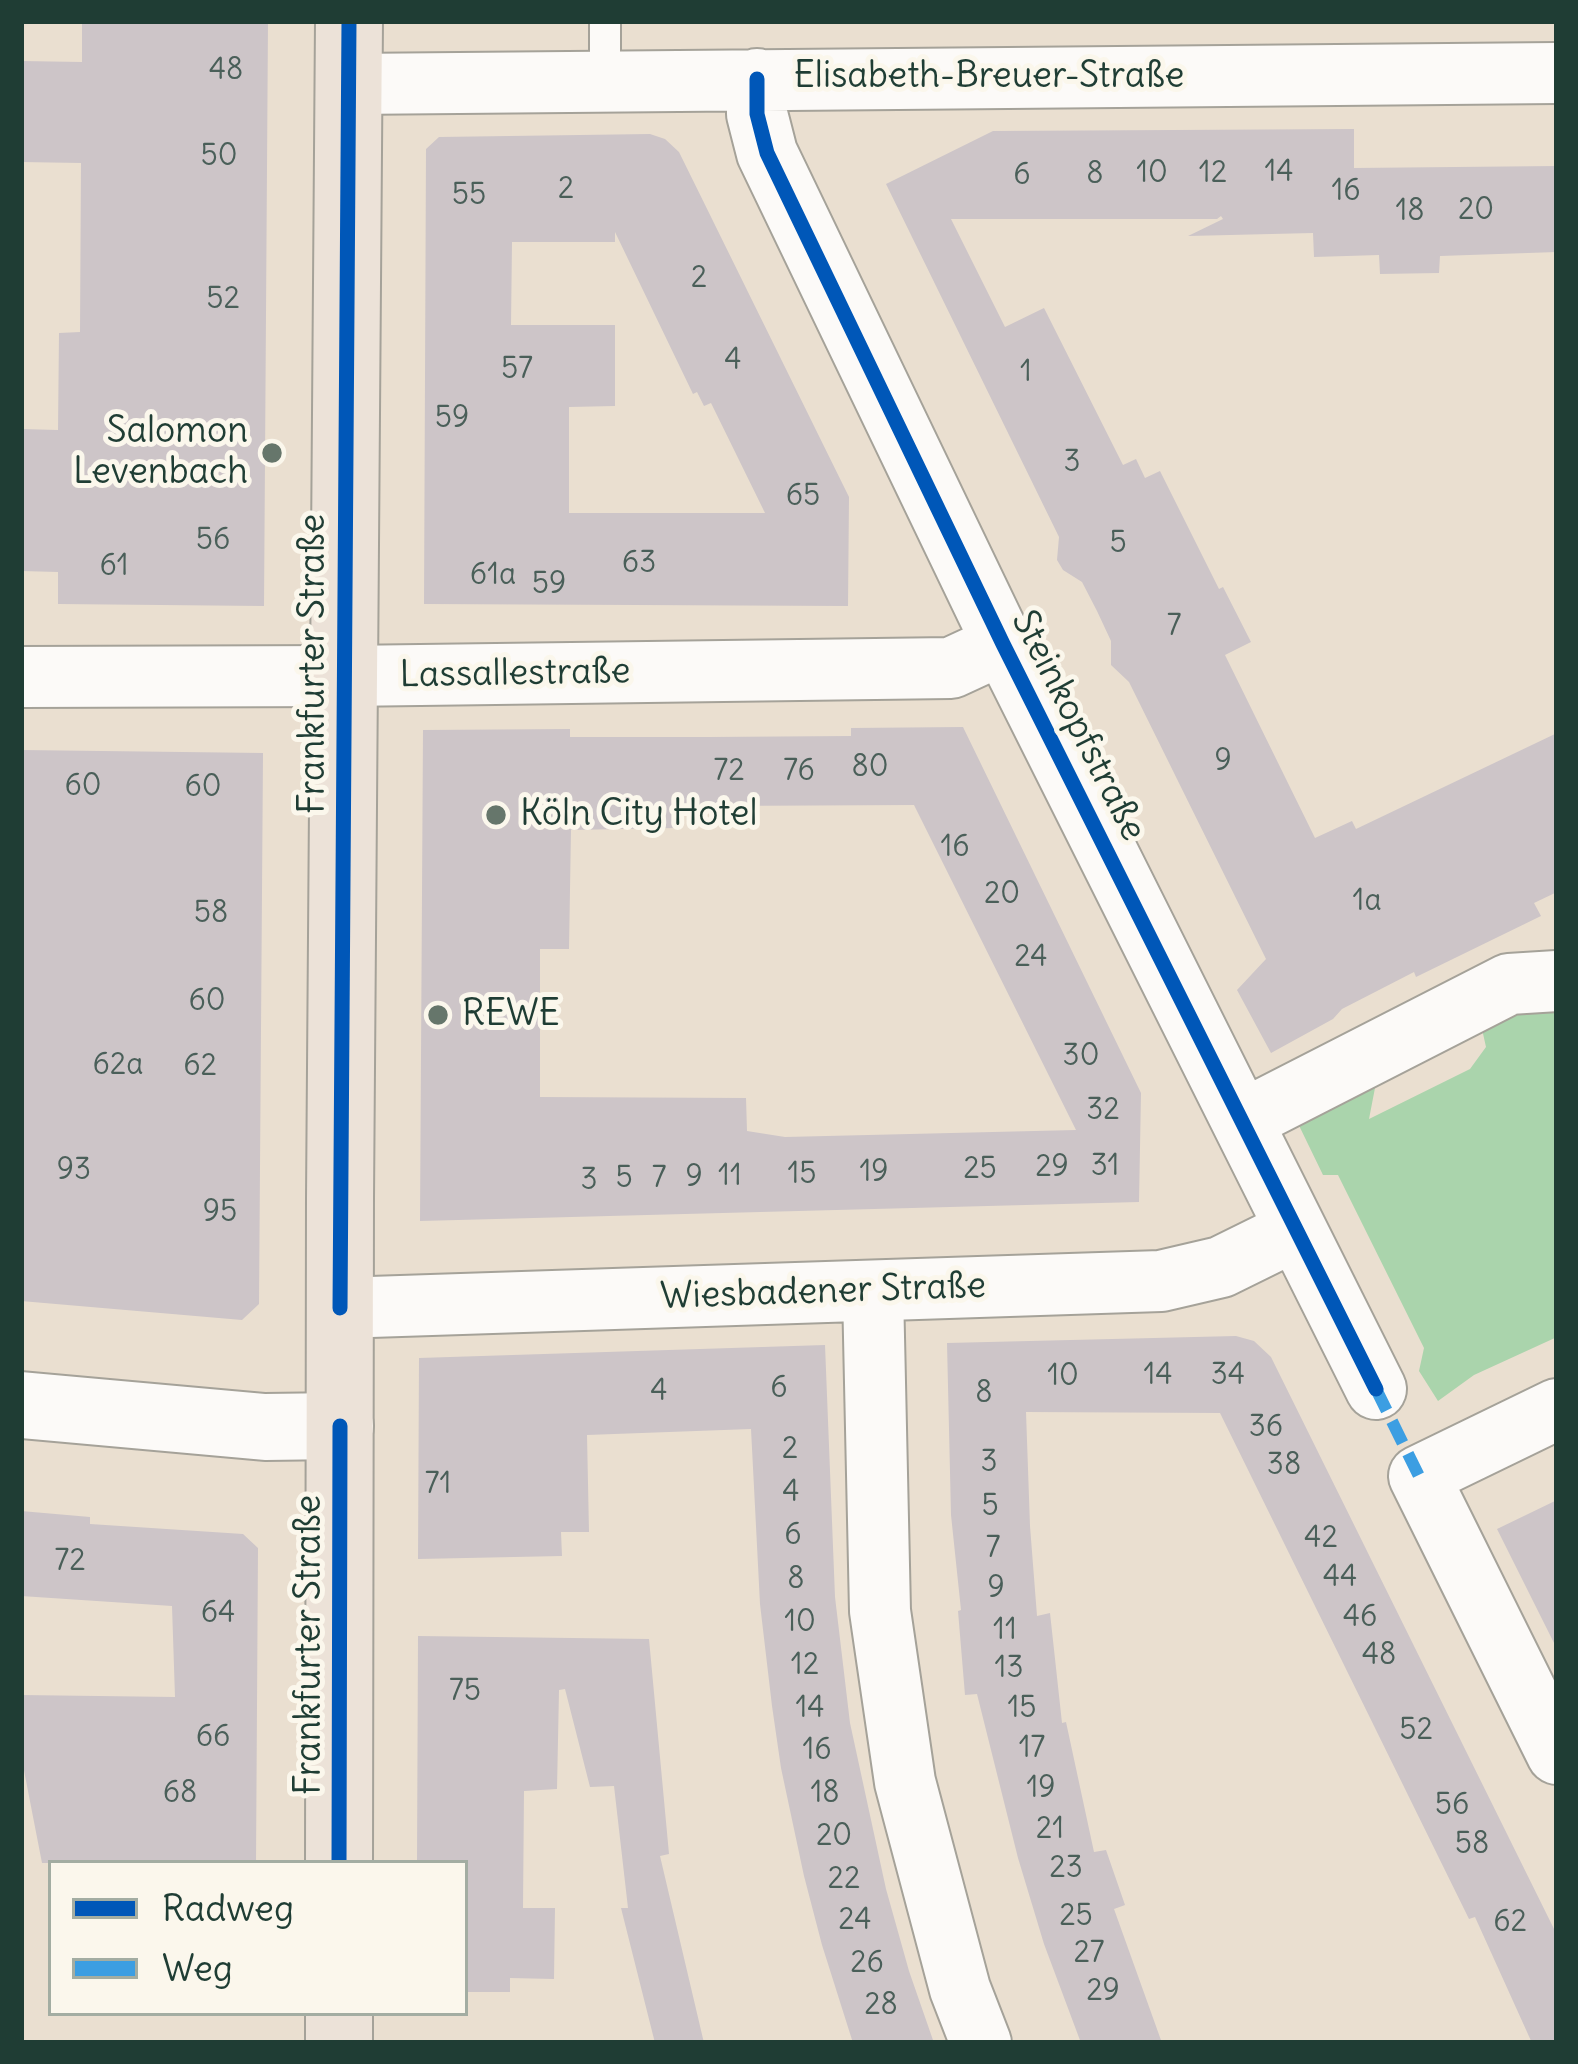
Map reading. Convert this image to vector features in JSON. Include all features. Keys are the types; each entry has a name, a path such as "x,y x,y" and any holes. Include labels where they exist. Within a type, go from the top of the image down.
{"main road":[{"name":"Frankfurter Straße","path":"339,1860 349,52"}],"street":[{"name":"Elisabeth-Breuer-Straße","path":"349,52 605,81 1557,73"},
{"name":"Steinkopfstraße","path":"757,79 766,154 1003,644 1376,1389"},
{"name":"Lassallestraße","path":"21,677 951,668 1003,644"},
{"path":"1243,1120 1509,984 1557,981"},
{"name":"Wiesbadener Straße","path":"340,1308 1161,1281 1220,1267 1297,1230"},
{"path":"873,1291 880,1611 905,1782 961,1989 981,2043"},
{"path":"21,1405 245,1425 340,1426"},
{"path":"1557,1409 1418,1476 1557,1754"}],"lane":[{"path":"605,21 605,81"}],"green space":[{"path":"1557,1008 1557,1337 1474,1375 1438,1401 1419,1371 1424,1348 1338,1175 1323,1175 1291,1109 1380,1062 1369,1119 1470,1069 1486,1047 1478,1011"}],"building":[{"path":"82,21 268,21 264,606 58,604 58,572 21,571 21,429 58,430 59,333 80,332 81,163 21,162 21,61 82,62"},
{"path":"1354,129 1354,168 1557,166 1557,252 1440,256 1439,273 1380,274 1379,255 1314,257 1313,233 1188,236 1223,219 1221,216 951,219 1005,327 1044,308 1123,465 1136,459 1145,478 1160,471 1251,642 1225,655 1315,838 1352,821 1356,829 1557,733 1557,892 1534,903 1541,916 1416,977 1414,972 1271,1053 1237,990 1266,959 1129,682 1111,665 1111,641 1082,582 1057,560 1059,537 886,184 993,131"},
{"path":"650,134 665,139 679,152 849,497 848,606 424,604 426,149 439,137","holes":["615,232 693,394 697,392 704,406 711,403 765,513 569,513 569,407 615,406 615,325 511,325 512,242 615,242"]},
{"path":"963,727 1141,1093 1139,1202 420,1221 423,730 570,729 570,737 710,737 851,736 851,728","holes":["914,805 1076,1130 785,1137 747,1131 746,1098 540,1097 540,949 569,949 571,830 676,828 676,811 711,810 712,806"]},
{"path":"21,750 263,753 259,1304 242,1320 21,1301"},
{"path":"1236,1336 1254,1341 1271,1357 1557,1935 1557,2043 1532,2043 1475,1917 1469,1919 1220,1413 1026,1412 1037,1616 1050,1613 1062,1723 1066,1722 1094,1852 1106,1850 1125,1905 1114,1909 1162,2043 1081,2043 1018,1858 977,1694 965,1695 951,1515 947,1343"},
{"path":"825,1345 835,1597 850,1723 886,1889 934,2043 853,2043 822,1945 781,1768 772,1706 760,1604 751,1429 587,1435 589,1532 561,1532 562,1556 418,1559 419,1358"},
{"path":"1557,1500 1557,1649 1497,1529"},
{"path":"21,1511 90,1517 90,1524 243,1534 258,1548 256,1860 42,1863 21,1755 21,1695 175,1697 172,1606 21,1596"},
{"path":"418,1636 649,1639 669,1854 660,1856 704,2043 655,2043 621,1908 628,1908 614,1786 590,1787 565,1689 559,1690 557,1789 524,1791 523,1908 555,1908 554,1979 510,1978 510,1992 468,1992 468,1860 417,1860"}],"marked path":[{"path":"1376,1389 1419,1476"}],"cycle path":[{"path":"340,1308 349,21"},
{"path":"757,79 757,114 767,153 1003,644 1376,1389"},
{"path":"339,1860 340,1426"}],"place":[{"name":"Salomon Levenbach","path":"272,453"},
{"name":"Köln City Hotel","path":"496,815"},
{"name":"REWE","path":"438,1015"}]}
